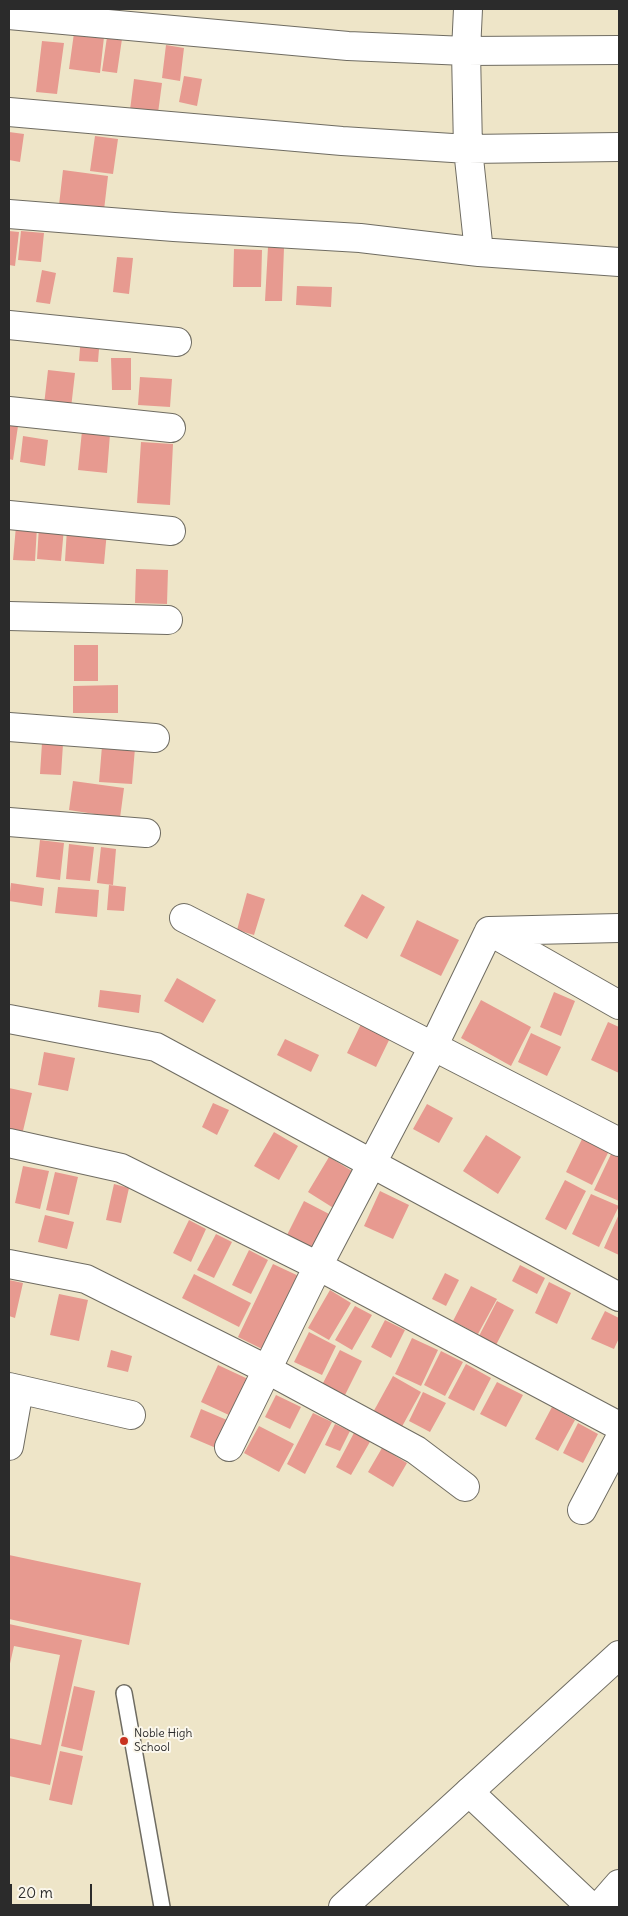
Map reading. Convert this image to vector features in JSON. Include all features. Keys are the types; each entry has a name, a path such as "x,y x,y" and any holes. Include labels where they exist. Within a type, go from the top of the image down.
{"street":[{"path":"468,9 466,51 468,149 478,252"},
{"path":"9,16 348,46 466,51 619,50"},
{"path":"9,112 342,142 468,149 619,147"},
{"path":"9,214 174,227 360,238 478,252 619,262"},
{"path":"9,324 177,342"},
{"path":"9,411 171,428"},
{"path":"9,515 171,531"},
{"path":"9,616 168,620"},
{"path":"9,727 155,738"},
{"path":"9,822 146,834"},
{"path":"184,918 619,1142"},
{"path":"489,931 619,928"},
{"path":"229,1447 318,1266 433,1047 489,931"},
{"path":"489,931 619,1005"},
{"path":"9,1019 156,1047 619,1297"},
{"path":"9,1143 121,1168 318,1266 619,1426"},
{"path":"9,1264 86,1279 268,1370 416,1450 465,1486"},
{"path":"9,1446 14,1389 131,1415"},
{"path":"582,1510 619,1440"},
{"path":"343,1907 619,1655"},
{"path":"470,1792 591,1907"},
{"path":"599,1907 619,1884"}],"lane":[{"path":"124,1693 162,1907"}],"building":[{"path":"74,33 104,37 100,73 69,69"},
{"path":"107,37 122,39 117,73 102,71"},
{"path":"42,41 64,43 57,94 36,92"},
{"path":"166,45 184,48 180,81 162,78"},
{"path":"184,76 202,79 197,106 179,102"},
{"path":"134,79 162,83 158,113 130,110"},
{"path":"9,132 24,134 20,162 9,160"},
{"path":"95,136 118,139 113,174 90,171"},
{"path":"63,170 108,176 104,210 59,205"},
{"path":"9,231 19,232 15,266 9,265"},
{"path":"21,231 44,233 41,262 18,260"},
{"path":"268,247 284,248 282,301 265,301"},
{"path":"234,249 262,250 261,287 233,287"},
{"path":"117,257 133,258 129,294 113,292"},
{"path":"42,270 56,273 50,304 36,302"},
{"path":"297,286 332,287 331,307 296,305"},
{"path":"81,335 100,336 98,362 79,361"},
{"path":"111,358 131,358 131,390 112,390"},
{"path":"48,370 75,373 71,408 44,405"},
{"path":"140,377 172,379 170,407 138,405"},
{"path":"9,425 18,426 13,460 9,459"},
{"path":"82,431 110,434 107,473 78,470"},
{"path":"23,436 48,440 45,466 20,462"},
{"path":"141,442 173,444 170,505 137,503"},
{"path":"16,526 37,527 35,561 13,560"},
{"path":"39,526 64,528 61,561 37,559"},
{"path":"67,529 107,531 104,564 65,561"},
{"path":"136,569 168,570 167,604 135,603"},
{"path":"74,645 98,645 98,681 74,681"},
{"path":"118,685 118,713 73,713 73,686"},
{"path":"42,743 63,744 61,775 40,774"},
{"path":"102,746 135,748 132,784 99,782"},
{"path":"73,781 124,788 120,818 69,810"},
{"path":"40,840 64,843 60,880 36,877"},
{"path":"69,844 94,847 90,881 66,879"},
{"path":"101,847 116,849 113,885 97,883"},
{"path":"11,883 44,888 42,906 9,901"},
{"path":"109,885 126,887 124,911 107,910"},
{"path":"58,887 99,890 97,917 55,913"},
{"path":"247,893 265,899 254,935 237,930"},
{"path":"362,894 385,907 367,939 344,926"},
{"path":"417,920 459,940 441,976 400,956"},
{"path":"177,978 216,1000 203,1023 164,1001"},
{"path":"100,990 141,995 139,1013 98,1007"},
{"path":"554,992 575,1001 561,1036 540,1027"},
{"path":"481,1000 531,1027 511,1066 461,1038"},
{"path":"362,1022 391,1036 376,1067 347,1053"},
{"path":"608,1022 619,1027 619,1073 591,1060"},
{"path":"531,1033 561,1047 547,1076 518,1062"},
{"path":"285,1039 319,1055 311,1072 277,1055"},
{"path":"44,1052 75,1058 68,1091 38,1085"},
{"path":"9,1088 32,1093 22,1135 9,1132"},
{"path":"213,1103 229,1110 217,1135 202,1127"},
{"path":"427,1104 453,1118 439,1143 413,1129"},
{"path":"274,1132 298,1146 279,1180 254,1166"},
{"path":"486,1135 521,1157 498,1194 463,1171"},
{"path":"584,1135 610,1149 592,1185 566,1172"},
{"path":"612,1152 619,1156 619,1201 594,1190"},
{"path":"329,1157 357,1174 335,1209 308,1192"},
{"path":"23,1166 49,1171 40,1209 15,1203"},
{"path":"55,1172 78,1177 69,1215 46,1210"},
{"path":"565,1180 586,1191 566,1230 545,1219"},
{"path":"114,1184 129,1188 121,1223 106,1220"},
{"path":"380,1191 409,1205 393,1239 364,1226"},
{"path":"591,1194 619,1206 599,1247 572,1234"},
{"path":"304,1201 331,1215 311,1252 285,1239"},
{"path":"619,1214 619,1255 604,1248"},
{"path":"45,1215 74,1222 67,1249 38,1242"},
{"path":"189,1220 206,1229 191,1262 173,1253"},
{"path":"216,1234 232,1242 214,1278 197,1270"},
{"path":"249,1250 268,1260 251,1294 232,1285"},
{"path":"273,1264 303,1278 268,1352 238,1337"},
{"path":"520,1265 545,1278 537,1294 512,1281"},
{"path":"445,1273 459,1280 446,1306 432,1299"},
{"path":"194,1274 251,1303 239,1327 182,1298"},
{"path":"9,1280 23,1283 15,1318 9,1316"},
{"path":"549,1282 571,1293 557,1324 535,1313"},
{"path":"471,1286 497,1299 478,1334 453,1321"},
{"path":"330,1290 351,1303 329,1340 308,1328"},
{"path":"59,1294 88,1300 79,1341 50,1335"},
{"path":"497,1301 514,1310 496,1345 479,1336"},
{"path":"355,1306 372,1315 352,1350 335,1340"},
{"path":"605,1311 619,1318 619,1338 614,1349 591,1339"},
{"path":"385,1320 405,1330 391,1358 371,1347"},
{"path":"309,1332 336,1346 322,1375 294,1362"},
{"path":"412,1338 438,1350 421,1386 395,1374"},
{"path":"111,1350 132,1356 128,1372 107,1367"},
{"path":"340,1350 362,1361 344,1397 322,1385"},
{"path":"441,1351 463,1362 445,1396 424,1385"},
{"path":"466,1364 491,1378 474,1411 448,1398"},
{"path":"218,1365 248,1379 231,1416 201,1402"},
{"path":"393,1376 421,1392 399,1432 371,1416"},
{"path":"497,1382 523,1395 506,1427 480,1414"},
{"path":"423,1392 446,1403 430,1432 409,1421"},
{"path":"276,1395 301,1407 290,1429 265,1417"},
{"path":"552,1407 575,1420 558,1451 535,1439"},
{"path":"201,1409 227,1420 216,1448 190,1437"},
{"path":"313,1413 332,1422 305,1474 287,1464"},
{"path":"578,1423 598,1434 583,1463 563,1453"},
{"path":"335,1424 350,1431 340,1451 325,1445"},
{"path":"259,1426 294,1444 279,1472 244,1453"},
{"path":"355,1431 371,1440 351,1475 336,1467"},
{"path":"382,1448 407,1463 393,1487 368,1472"},
{"path":"9,1555 141,1583 129,1645 9,1619"},
{"path":"9,1624 82,1640 50,1785 9,1776 9,1738 41,1745 60,1655 14,1646 9,1668"},
{"path":"74,1686 95,1691 82,1751 61,1746"},
{"path":"60,1751 83,1756 72,1805 49,1800"}],"place":[{"name":"Noble High School","path":"124,1741"}]}
